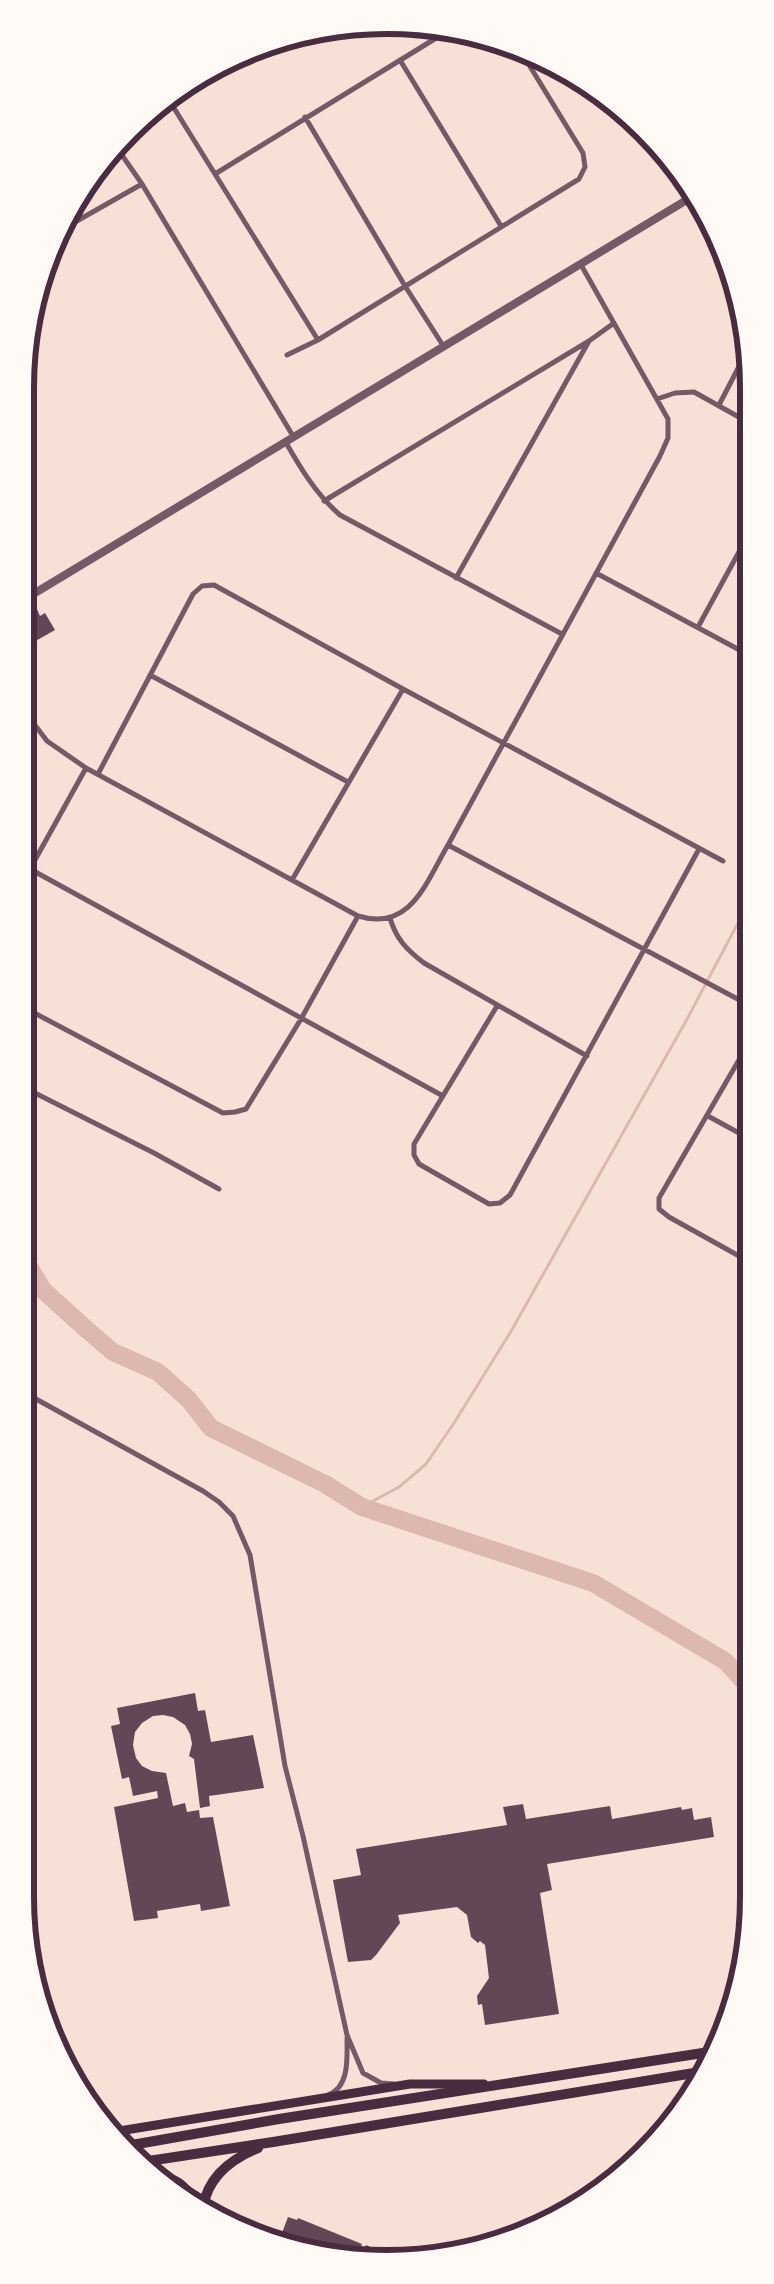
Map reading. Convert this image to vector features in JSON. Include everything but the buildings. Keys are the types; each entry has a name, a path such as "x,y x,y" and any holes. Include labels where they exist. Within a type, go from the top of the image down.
{"highway":[{"path":"135,2144 279,2119 704,2053"},
{"path":"151,2161 693,2073"},
{"path":"205,2200 211,2184 219,2172 248,2152 273,2142"}],"main road":[{"path":"121,2130 410,2084 509,2083"}],"street":[{"path":"215,174 437,38"},
{"path":"400,60 501,226"},
{"path":"287,355 318,340 578,179 585,167 583,154 528,64"},
{"path":"173,106 318,340"},
{"path":"305,117 444,347"},
{"path":"121,154 142,184 293,436"},
{"path":"77,220 142,184"},
{"path":"34,594 687,200"},
{"path":"34,724 47,741 86,768 358,916 372,920 390,918 406,910 415,900 448,845 660,456 668,438 668,419 580,263"},
{"path":"324,501 589,341 614,323"},
{"path":"456,578 589,341"},
{"path":"719,405 739,366"},
{"path":"657,400 675,393 694,392 740,417"},
{"path":"285,442 308,480 324,501 340,515 562,634"},
{"path":"698,627 740,550"},
{"path":"596,573 740,651"},
{"path":"98,774 193,594 202,586 214,586 723,861"},
{"path":"150,675 348,782"},
{"path":"292,880 402,689"},
{"path":"34,862 86,768"},
{"path":"448,845 646,948 740,1000"},
{"path":"497,1006 414,1144 414,1154 419,1164 489,1204 500,1203 510,1195 699,849"},
{"path":"34,871 443,1096"},
{"path":"34,1013 223,1113 246,1109 301,1019 358,916"},
{"path":"390,918 394,933 403,947 424,963 587,1056"},
{"path":"740,1059 659,1198 659,1209 669,1217 740,1257"},
{"path":"34,1092 154,1152 219,1189"},
{"path":"708,1116 740,1134"},
{"path":"34,1398 203,1491 219,1502 233,1516 250,1555 285,1766 303,1836 346,2035 363,2073 381,2083 410,2084"},
{"path":"316,2099 334,2093 343,2082 346,2071 346,2035"}],"waterway":[{"path":"362,1507 399,1487 426,1464 454,1423 510,1333 686,1021 740,919"},
{"path":"34,1275 43,1290 113,1352 158,1372 189,1400 211,1428 325,1484 362,1507 593,1583 725,1661 740,1677"}]}
